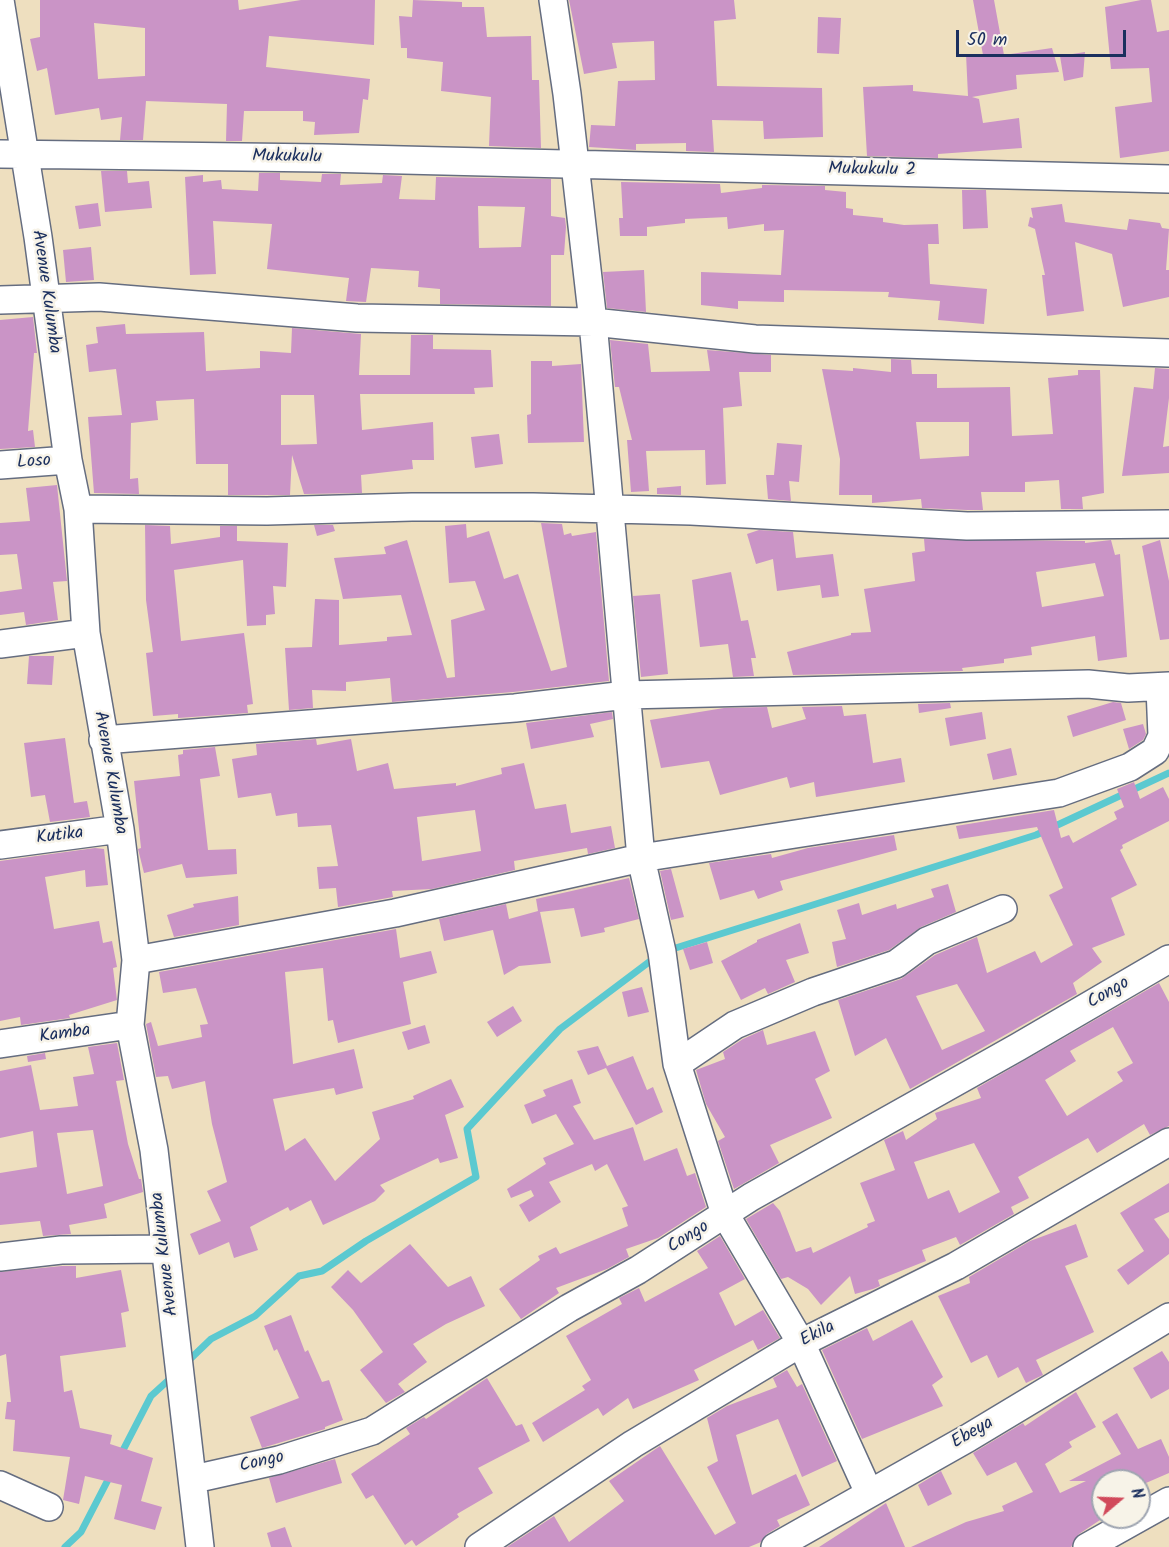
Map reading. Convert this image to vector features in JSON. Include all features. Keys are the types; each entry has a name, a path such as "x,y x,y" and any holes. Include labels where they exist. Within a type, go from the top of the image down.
{"street":[{"name":"Avenue Kulumba","path":"0,0 12,155 47,298 68,460 78,509 86,633 120,829 136,960 130,1025 154,1150 194,1479 200,1547"},
{"path":"553,0 567,94 593,322 641,858 662,952 677,1064 725,1214 801,1342 869,1493"},
{"name":"Mukukulu","path":"12,155 323,158 574,165"},
{"name":"Mukukulu 2","path":"574,165 1169,179"},
{"path":"0,300 99,297 357,318 593,322 754,339 1169,353"},
{"name":"Loso","path":"0,465 68,460"},
{"path":"78,509 267,511 412,507 610,508 967,526 1169,524"},
{"path":"0,644 86,633"},
{"path":"103,740 515,708 626,695 1088,684 1128,688 1165,687 1162,736 1155,751 1130,767 1059,793 641,858 395,913 136,960"},
{"name":"Kutika","path":"0,845 120,829"},
{"path":"677,1064 735,1025 813,992 896,964 927,941 1003,909"},
{"name":"Congo","path":"194,1479 279,1460 372,1431 725,1214 1169,959"},
{"name":"Kamba","path":"0,1044 130,1025"},
{"name":"Ekila","path":"479,1547 633,1444 801,1342 956,1266 1169,1143"},
{"path":"0,1257 61,1250 165,1249"},
{"name":"Ebeya","path":"775,1547 968,1438 1169,1317"},
{"path":"0,1485 50,1507"},
{"path":"1087,1547 1169,1501"}],"building":[{"path":"40,0 238,0 239,10 301,0 375,0 374,45 269,36 266,67 370,79 368,100 363,99 359,133 314,135 315,122 303,121 303,111 244,111 242,141 226,141 227,104 146,101 143,140 120,140 122,117 101,120 99,108 55,115 47,68 37,71 30,39 40,37","holes":["94,23 145,28 145,76 98,79"]},
{"path":"413,0 462,2 462,7 484,7 487,37 531,36 532,80 539,80 541,148 489,146 491,97 441,91 443,62 407,58 407,48 401,48 399,16 412,17"},
{"path":"569,0 734,0 736,19 714,21 717,86 822,88 823,137 764,139 763,121 712,120 714,152 686,151 686,143 636,144 636,150 589,147 591,125 615,126 618,81 655,80 654,41 612,43 617,68 584,74"},
{"path":"973,0 994,0 1004,55 1052,48 1059,72 1016,75 1017,89 972,97 979,99 983,123 1019,118 1022,148 938,154 938,158 867,156 863,87 913,85 913,91 968,96 966,54 983,55"},
{"path":"1151,0 1157,32 1169,30 1169,151 1120,158 1115,107 1152,102 1149,68 1111,69 1105,7"},
{"path":"818,17 841,18 839,54 817,53"},
{"path":"1085,52 1083,77 1064,81 1060,56"},
{"path":"101,171 127,171 128,183 149,181 152,208 105,212"},
{"path":"259,173 280,173 280,180 321,182 322,174 341,174 340,185 382,183 383,175 402,176 399,199 435,200 436,177 551,179 551,216 565,218 566,227 564,255 551,255 551,306 440,304 440,289 418,287 419,271 371,268 366,302 346,301 349,278 267,269 272,224 213,221 216,274 190,275 185,177 203,175 203,182 221,180 222,189 258,191","holes":["478,206 525,207 521,247 479,248"]},
{"path":"621,182 720,184 721,193 762,188 762,185 825,186 825,190 846,192 846,208 853,209 853,215 883,218 883,222 904,225 938,224 939,244 928,244 930,284 987,289 984,324 938,320 940,301 888,297 889,292 784,290 784,302 738,301 738,309 701,305 701,272 781,275 784,230 764,231 764,224 728,229 727,217 685,219 685,223 647,227 647,236 620,236 619,218 623,218"},
{"path":"962,190 986,190 988,228 963,229"},
{"path":"98,203 101,226 79,229 75,206"},
{"path":"1062,204 1065,222 1127,230 1129,219 1160,223 1162,228 1169,229 1166,270 1169,270 1169,297 1123,307 1112,254 1075,242 1084,311 1047,316 1042,275 1045,275 1035,229 1028,226 1030,217 1033,218 1031,208"},
{"path":"91,247 94,280 66,282 63,250"},
{"path":"644,270 646,312 607,308 603,272"},
{"path":"33,317 37,353 34,353 28,431 33,430 35,447 0,449 0,320"},
{"path":"125,324 126,334 204,332 206,371 260,368 260,351 291,353 292,328 361,334 359,375 410,375 411,335 433,335 433,349 491,350 493,387 474,388 475,394 360,394 362,430 433,422 434,460 412,460 413,469 361,475 362,493 304,494 292,455 290,495 228,495 228,464 196,464 194,399 156,401 158,420 131,423 130,479 138,478 139,494 94,493 88,417 122,415 116,369 89,372 86,345 98,343 96,327","holes":["281,395 314,395 317,444 281,445"]},
{"path":"610,340 648,344 651,372 710,371 707,350 771,355 771,372 739,372 742,406 723,408 726,484 706,485 705,450 646,451 649,491 631,492 627,440 632,440 619,387 615,387"},
{"path":"891,359 911,360 912,374 937,374 937,388 1010,387 1012,436 1053,434 1048,378 1078,375 1078,370 1100,370 1104,493 1082,497 1083,509 1061,509 1059,480 1025,482 1025,492 981,492 983,510 922,508 921,499 872,503 872,495 839,495 840,459 822,369 853,371 853,368 891,372","holes":["916,422 969,422 969,456 920,459"]},
{"path":"531,361 552,361 552,366 581,364 584,442 528,443 527,415 531,414"},
{"path":"1155,368 1169,369 1169,398 1163,447 1169,446 1169,473 1122,476 1134,387 1153,389"},
{"path":"499,434 503,464 475,468 471,437"},
{"path":"777,443 802,445 799,482 789,481 791,501 768,499 766,475 774,475"},
{"path":"57,485 67,581 53,582 58,620 26,625 24,612 0,615 0,592 22,589 17,554 0,555 0,523 30,521 26,488"},
{"path":"681,486 681,495 657,494 657,488"},
{"path":"541,523 562,524 564,535 596,532 609,681 392,702 390,678 346,682 346,691 312,690 313,708 289,710 285,648 312,647 315,599 339,600 339,645 387,641 387,637 412,635 401,595 343,599 334,558 386,554 384,547 407,540 447,678 455,677 451,620 485,610 475,581 449,583 445,526 466,524 467,538 489,531 504,579 518,574 551,671 567,667"},
{"path":"145,525 170,526 171,544 220,537 220,526 237,526 237,541 288,543 286,587 273,586 275,614 266,615 266,625 247,626 243,560 174,570 181,641 244,633 253,704 247,705 248,713 178,718 178,714 153,716 146,653 153,652 146,600"},
{"path":"314,525 333,525 335,531 317,536"},
{"path":"759,530 793,532 796,558 833,554 839,596 822,598 820,585 777,591 773,559 756,564 747,534"},
{"path":"924,539 1085,541 1085,543 1111,540 1115,555 1120,554 1127,657 1098,661 1095,636 1031,647 1032,655 1004,659 1004,663 962,668 963,671 793,675 787,652 851,635 851,633 871,632 864,589 915,581 912,553 925,551","holes":["1095,563 1104,596 1042,607 1036,572"]},
{"path":"1160,540 1169,581 1169,639 1160,640 1142,546"},
{"path":"731,572 741,621 748,620 756,658 751,658 754,676 733,677 728,644 700,647 692,580"},
{"path":"660,594 668,674 641,677 633,596"},
{"path":"29,656 54,656 52,685 27,684"},
{"path":"1113,702 1121,703 1126,720 1073,737 1067,716"},
{"path":"950,703 951,708 919,713 918,704"},
{"path":"842,706 844,716 866,714 873,763 901,758 905,782 816,797 814,782 790,788 787,777 720,795 709,761 661,768 650,720 724,708 767,707 772,728 806,719 802,707"},
{"path":"612,712 613,719 590,724 594,737 531,749 526,723"},
{"path":"982,712 986,739 950,746 945,718"},
{"path":"1143,724 1146,734 1143,740 1129,749 1123,729"},
{"path":"65,738 74,803 87,801 90,817 50,822 45,795 31,797 24,743"},
{"path":"316,739 317,745 351,739 357,771 388,763 394,789 456,783 456,786 502,774 501,768 524,763 535,809 566,804 571,833 611,826 615,848 588,854 587,848 514,861 515,870 432,889 392,891 393,897 338,907 336,888 319,889 317,867 338,866 331,825 298,827 297,813 276,816 271,793 238,798 232,759 257,755 256,744","holes":["475,810 481,851 422,861 417,817"]},
{"path":"215,747 220,776 200,779 208,850 236,849 237,874 186,878 182,864 144,873 138,849 141,848 134,781 180,776 178,755 183,754 183,750"},
{"path":"1011,748 1017,775 993,780 987,754"},
{"path":"1134,782 1140,799 1163,787 1169,799 1169,821 1122,845 1123,848 1120,850 1137,885 1111,898 1125,935 1092,948 1102,962 1073,983 1077,994 910,1089 886,1038 855,1056 838,1000 901,979 935,955 977,937 987,973 1035,951 1041,963 1073,945 1049,895 1063,888 1037,827 959,839 956,826 1054,810 1061,838 1069,835 1073,843 1117,819 1114,812 1124,807 1117,789","holes":["957,984 985,1031 942,1050 916,996"]},
{"path":"894,835 897,850 780,881 783,890 758,899 754,890 720,900 709,863 771,854 772,858 808,848"},
{"path":"95,848 104,849 108,885 86,887 85,870 45,877 54,929 99,921 103,943 112,941 117,967 113,968 117,1000 69,1015 70,1018 21,1025 20,1017 0,1021 0,861"},
{"path":"671,869 684,917 671,920 660,871"},
{"path":"629,878 639,919 604,928 605,932 581,937 574,908 540,912 551,963 519,966 504,975 493,930 444,941 439,919 506,904 509,919 538,911 536,899"},
{"path":"948,884 956,912 921,927 889,950 837,967 832,942 846,939 837,910 859,903 862,915 896,904 897,909 934,897 931,889"},
{"path":"238,896 239,925 174,937 167,915 194,907 193,904"},
{"path":"800,923 809,953 786,960 795,982 768,994 765,988 741,1000 721,961 757,940"},
{"path":"396,929 400,958 431,951 437,973 403,982 411,1024 338,1043 333,1020 328,1021 323,968 285,972 293,1064 354,1049 363,1088 336,1095 334,1088 273,1099 285,1151 305,1138 335,1181 380,1139 372,1112 414,1099 413,1096 451,1079 464,1107 445,1115 458,1158 440,1163 438,1158 380,1185 385,1191 375,1201 323,1225 311,1200 290,1211 288,1207 250,1227 258,1250 234,1258 229,1242 199,1255 190,1234 221,1221 207,1191 227,1182 212,1124 205,1081 172,1089 168,1076 156,1077 146,1024 151,1022 158,1046 202,1037 200,1025 208,1024 196,988 163,993 159,972"},
{"path":"707,942 713,963 690,970 683,949"},
{"path":"1159,983 1169,1002 1169,1126 1150,1135 1144,1124 1097,1153 1088,1138 1018,1177 1029,1198 1011,1207 1014,1214 960,1245 956,1237 922,1250 926,1261 878,1280 880,1286 873,1289 855,1294 850,1276 821,1305 808,1289 788,1277 781,1279 746,1219 773,1203 780,1211 796,1252 811,1247 813,1253 868,1227 867,1224 875,1221 860,1183 895,1170 884,1140 903,1131 906,1140 937,1119 935,1113 981,1098 977,1088","holes":["1113,1027 1133,1063 1117,1072 1123,1081 1067,1116 1045,1080 1076,1061 1070,1051","974,1143 1000,1192 959,1213 949,1190 928,1199 914,1162"]},
{"path":"642,987 649,1012 628,1017 622,992"},
{"path":"513,1006 522,1021 497,1037 487,1022"},
{"path":"425,1025 430,1043 408,1050 402,1032"},
{"path":"763,1030 767,1045 815,1031 830,1071 815,1079 832,1118 770,1145 779,1163 734,1189 718,1141 725,1137 706,1104 696,1070 725,1059 723,1052"},
{"path":"117,1043 124,1080 116,1081 128,1144 139,1179 141,1179 143,1192 104,1204 107,1218 69,1225 71,1234 43,1236 40,1221 0,1225 0,1173 37,1167 33,1131 0,1138 0,1071 31,1065 40,1110 78,1106 73,1077 94,1074 88,1047","holes":["93,1130 103,1186 67,1194 57,1133"]},
{"path":"598,1046 607,1066 633,1056 647,1090 653,1087 663,1112 636,1125 606,1068 588,1075 577,1051"},
{"path":"45,1053 46,1059 28,1062 27,1056"},
{"path":"572,1079 581,1103 573,1106 594,1140 633,1127 644,1161 677,1148 687,1176 695,1173 706,1207 658,1238 626,1249 629,1257 607,1269 556,1288 559,1293 521,1319 499,1289 540,1260 538,1256 556,1247 560,1254 628,1226 622,1208 628,1206 607,1164 595,1171 592,1164 549,1182 561,1202 529,1222 519,1205 534,1196 531,1190 511,1198 507,1189 546,1164 543,1158 574,1144 556,1114 532,1124 524,1105 546,1096 543,1090"},
{"path":"1169,1183 1169,1212 1154,1219 1169,1239 1169,1254 1128,1285 1117,1270 1144,1251 1120,1213"},
{"path":"1076,1224 1088,1257 1065,1266 1094,1332 1036,1360 1043,1375 1026,1383 1018,1367 998,1378 987,1355 971,1363 938,1296 970,1283 969,1277 1030,1241"},
{"path":"720,1236 745,1279 719,1293 735,1326 763,1310 780,1338 758,1350 753,1340 694,1370 699,1380 633,1409 628,1398 603,1416 598,1408 543,1442 532,1423 585,1390 582,1386 591,1380 566,1336 622,1304 619,1298 639,1288 645,1302 708,1268 697,1251"},
{"path":"410,1244 448,1287 471,1276 485,1306 446,1324 413,1344 427,1362 398,1384 405,1392 386,1403 360,1370 383,1352 353,1310 331,1287 348,1270 361,1283"},
{"path":"76,1266 76,1278 121,1270 129,1311 121,1313 126,1347 60,1356 64,1392 72,1390 80,1428 112,1435 110,1444 153,1458 141,1501 162,1507 155,1530 114,1519 122,1485 85,1476 79,1504 63,1500 70,1457 13,1451 15,1420 5,1419 7,1402 11,1402 6,1354 0,1356 0,1272"},
{"path":"291,1315 305,1352 308,1350 322,1382 329,1380 343,1420 325,1429 262,1448 250,1417 299,1398 277,1349 274,1351 264,1326"},
{"path":"912,1320 943,1377 932,1385 943,1406 862,1439 822,1350 867,1328 873,1341"},
{"path":"1162,1351 1169,1362 1169,1389 1151,1399 1133,1368"},
{"path":"787,1370 797,1387 802,1384 837,1461 802,1477 778,1419 736,1435 752,1495 796,1474 810,1505 777,1520 780,1526 767,1534 761,1542 749,1547 507,1547 554,1516 569,1542 624,1501 609,1481 660,1446 715,1535 736,1523 707,1467 718,1461 707,1418 727,1406 777,1387 773,1378"},
{"path":"487,1378 516,1426 522,1424 530,1441 478,1468 493,1493 457,1514 459,1517 416,1546 412,1540 405,1545 373,1495 366,1499 351,1474 410,1434 406,1428 424,1417 426,1419"},
{"path":"1076,1392 1096,1427 1069,1442 1072,1447 1045,1464 1060,1493 1086,1481 1069,1481 1091,1470 1091,1526 1079,1534 1071,1547 911,1547 966,1522 1004,1511 1002,1506 1033,1492 1016,1462 987,1476 973,1453 1023,1423 1025,1426"},
{"path":"1117,1413 1138,1449 1161,1439 1169,1457 1169,1473 1151,1481 1151,1469 1092,1469 1121,1454 1102,1422"},
{"path":"335,1459 342,1483 276,1503 269,1478"},
{"path":"941,1471 952,1494 928,1506 918,1485"},
{"path":"886,1503 905,1547 819,1547 847,1529"},
{"path":"285,1527 292,1547 271,1547 267,1533"}],"waterway":[{"path":"666,951 1036,835 1169,773"},
{"path":"185,1364 211,1339 255,1316 299,1276 322,1271 366,1241 476,1177 467,1129 560,1029 657,956"},
{"path":"120,1456 151,1396 173,1376"},
{"path":"65,1547 81,1532 111,1474"}]}
